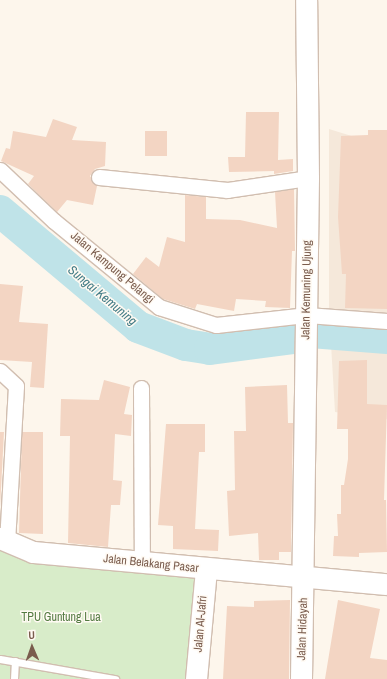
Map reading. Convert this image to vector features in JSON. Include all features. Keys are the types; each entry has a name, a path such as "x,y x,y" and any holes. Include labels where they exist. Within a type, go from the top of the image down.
{"street":[{"name":"Jalan Kemuning Ujung","path":"304,579 308,178 306,0"},
{"name":"Jalan Kampung Pelangi","path":"0,170 54,221 159,307 216,325 307,315 387,321"},
{"path":"100,177 227,190 308,178"},
{"path":"0,371 16,386 7,545"},
{"path":"141,388 142,562"},
{"name":"Jalan Belakang Pasar","path":"7,545 206,570 304,579 387,584"},
{"name":"Jalan Al-Jafri","path":"196,679 206,570"},
{"name":"Jalan Hidayah","path":"301,679 304,579"}],"lane":[{"path":"0,659 115,679"},
{"path":"14,679 15,661"}],"shaded area":[{"path":"329,129 387,147 387,419 335,412 329,310"}],"green space":[{"name":"TPU Guntung Lua","path":"0,550 198,573 191,679 0,679"}],"building":[{"path":"246,112 279,112 278,160 293,159 293,171 274,174 274,171 229,172 228,157 245,157"},
{"path":"53,119 77,127 72,140 106,142 105,166 95,169 90,176 97,186 93,205 67,200 57,212 28,184 34,176 1,161 6,148 10,149 13,131 46,137"},
{"path":"368,130 387,130 387,309 345,308 346,274 342,274 338,217 341,136 368,135"},
{"path":"145,131 167,131 167,156 145,156"},
{"path":"294,189 295,251 292,251 290,308 265,307 266,301 236,299 234,311 197,304 195,309 163,299 133,274 146,257 159,267 167,237 185,242 185,195 206,197 206,219 240,220 277,228 275,192"},
{"path":"0,284 23,286 19,322 48,324 44,388 30,387 32,362 0,360"},
{"path":"367,360 367,404 387,405 384,500 386,500 387,552 359,553 359,557 333,556 334,536 338,536 337,514 341,514 341,485 344,485 348,459 348,429 337,429 339,361"},
{"path":"104,380 130,387 124,414 132,415 131,436 115,434 113,480 122,481 120,505 111,505 108,547 68,543 70,436 60,436 61,399 99,400"},
{"path":"287,385 288,423 293,423 291,552 279,552 279,560 259,560 258,533 229,536 227,491 235,490 234,431 246,431 245,387"},
{"path":"166,424 205,424 205,452 199,452 195,529 219,530 218,551 173,549 173,526 158,525"},
{"path":"0,432 4,432 0,507"},
{"path":"22,432 43,432 43,534 19,533"},
{"path":"290,600 289,679 223,679 227,606 254,607 254,601"},
{"path":"338,600 380,609 370,658 387,660 387,679 325,679"}],"waterway":[{"name":"Sungai Kemuning","path":"0,211 138,327 186,345 210,349 294,338 311,332 387,338"}]}
